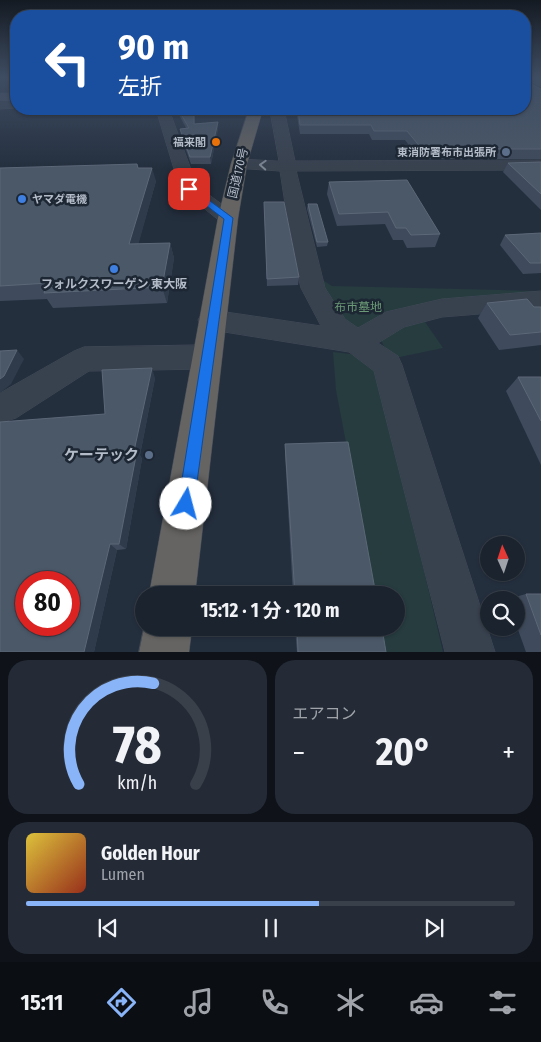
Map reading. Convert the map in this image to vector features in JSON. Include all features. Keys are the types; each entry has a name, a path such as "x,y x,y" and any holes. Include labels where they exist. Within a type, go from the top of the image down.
{"highway":[{"name":"国道170号","path":"173,586 228,218 238,164 254,115"},
{"path":"164,652 167,636"}],"street":[{"path":"165,115 189,189 228,218"},
{"path":"278,115 313,288 335,326 386,365 470,652"},
{"path":"238,164 288,166 541,165"},
{"path":"212,320 356,342 396,319 442,308 541,300"},
{"path":"1,411 84,358 207,357"}],"green space":[{"name":"布市墓地","path":"321,279 332,286 541,291 352,332 319,287"},
{"path":"423,319 443,348 390,359 380,338 403,323"},
{"path":"333,352 359,355 376,365 443,652 386,652 383,636 405,636 405,586 373,586 336,390"}],"building":[{"path":"531,108 541,108 541,149 422,149 407,131 374,131 371,125 300,125 299,115 531,115"},
{"path":"181,115 194,115 194,124 218,122 210,157 190,157 180,129 189,128"},
{"path":"541,162 541,194 508,163"},
{"path":"137,164 138,168 152,168 129,244 170,243 162,287 44,293 48,283 0,286 0,168"},
{"path":"407,180 440,234 411,235 406,228 396,228 388,212 339,214 329,182"},
{"path":"264,202 284,202 299,277 267,279"},
{"path":"308,204 317,204 328,242 317,242"},
{"path":"541,233 541,263 530,263 505,235"},
{"path":"527,299 534,307 541,307 541,332 510,335 487,303"},
{"path":"17,350 4,376 0,379 0,351"},
{"path":"152,368 134,451 137,451 119,544 110,544 84,652 0,652 0,422 105,414 102,370"},
{"path":"518,377 541,377 541,421"},
{"path":"348,442 374,586 294,586 285,444"},
{"path":"526,594 541,594 541,635"},
{"path":"297,636 383,636 386,652 298,652"}],"place":[{"name":"福来閣","path":"216,142"},
{"name":"東消防署布市出張所","path":"506,152"},
{"name":"ヤマダ電機","path":"22,199"},
{"name":"フォルクスワーゲン 東大阪","path":"114,269"},
{"name":"ケーテック","path":"149,455"}],"route":[{"path":"186,504 228,218 189,189"}]}
